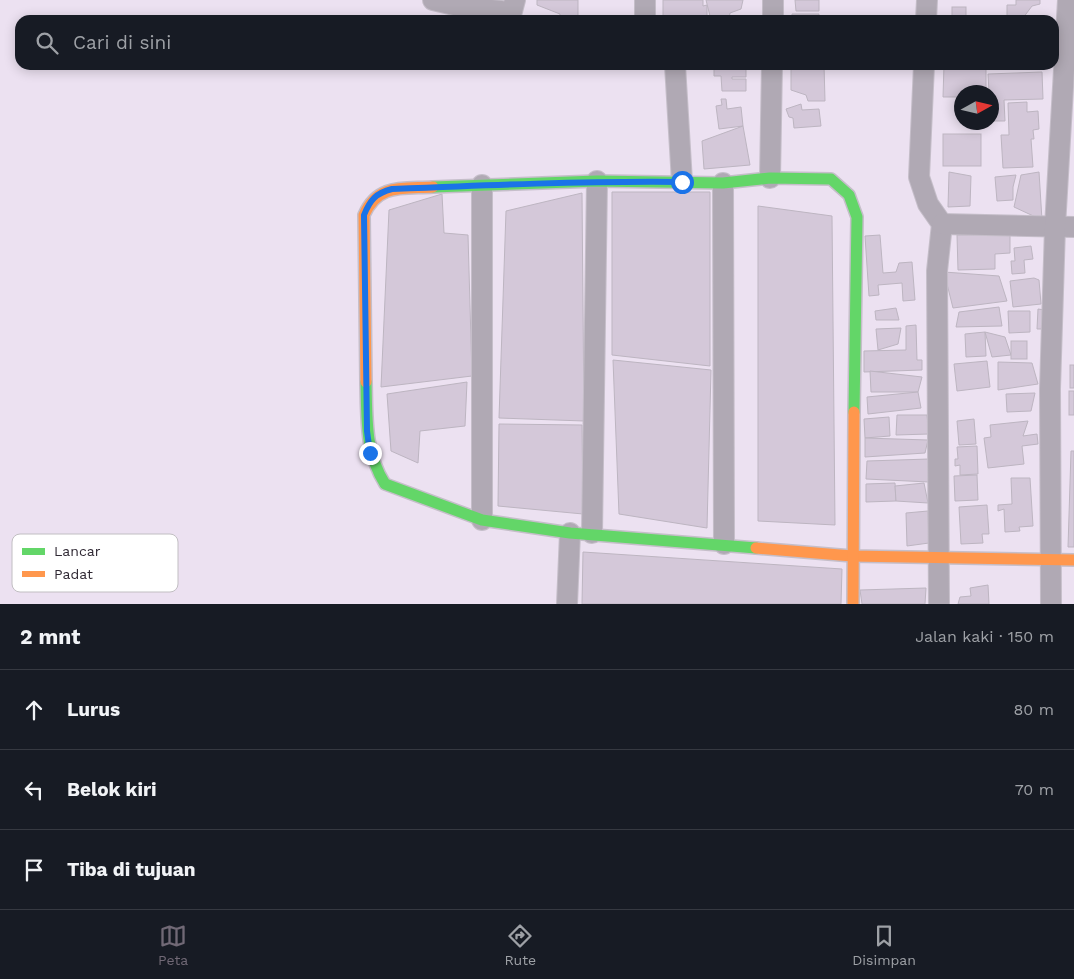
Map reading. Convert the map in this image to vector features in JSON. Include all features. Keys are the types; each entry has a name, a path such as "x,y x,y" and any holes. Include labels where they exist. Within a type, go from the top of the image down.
{"street":[{"path":"433,0 463,8 517,12"},
{"path":"645,15 646,0"},
{"path":"773,0 773,15"},
{"path":"926,15 927,0"},
{"path":"1051,604 1050,389 1064,227 1068,0"},
{"path":"675,70 682,182"},
{"path":"770,178 772,70"},
{"path":"924,70 919,177 928,204 942,224 937,271 939,604"},
{"path":"853,604 852,556 857,217 849,195 831,179 770,178 723,183 597,181 392,189 379,193 369,202 364,215 367,431 370,453 377,472 385,484 482,520 570,533 592,533 852,556 1074,560"},
{"path":"592,533 597,181"},
{"path":"723,183 724,544"},
{"path":"482,185 482,520"},
{"path":"942,224 1064,227"},
{"path":"567,604 570,533"}],"building":[{"path":"537,0 578,0 578,15 560,15 537,5"},
{"path":"663,0 703,0 703,6 707,5 707,15 663,15"},
{"path":"706,0 743,0 741,9 730,13 730,15 710,15"},
{"path":"795,0 819,0 819,11 796,11"},
{"path":"1016,0 1040,0 1040,4 1032,6 1025,15 1007,15 1007,5 1016,5"},
{"path":"952,7 966,7 966,15 952,15"},
{"path":"792,14 819,14 819,15"},
{"path":"714,70 746,70 746,77 732,77 732,79 746,79 746,91 722,91 721,76 714,76"},
{"path":"791,70 824,70 825,101 808,101 806,95 791,90"},
{"path":"944,70 986,70 986,85 954,85 954,97 943,97"},
{"path":"1042,72 1043,99 1004,100 1005,121 999,121 999,85 989,85 988,74"},
{"path":"721,99 726,99 727,109 741,107 743,126 719,129 716,106 722,105"},
{"path":"1027,102 1027,112 1038,111 1039,129 1033,130 1034,139 1031,139 1033,167 1003,168 1001,135 1009,135 1008,103"},
{"path":"801,104 802,110 819,109 821,126 794,128 793,118 789,117 786,109"},
{"path":"743,126 750,165 704,169 702,141"},
{"path":"943,134 981,134 981,166 943,166"},
{"path":"949,172 971,176 970,206 948,207"},
{"path":"1039,172 1042,220 1014,207 1021,175"},
{"path":"1016,175 1013,187 1013,200 997,201 995,177"},
{"path":"612,192 710,192 710,366 612,355"},
{"path":"582,193 584,421 499,418 506,211"},
{"path":"442,194 444,233 468,235 472,376 381,387 389,210"},
{"path":"758,206 832,216 835,525 758,521"},
{"path":"1010,234 1010,253 995,254 995,269 958,270 957,235"},
{"path":"880,235 883,273 896,272 899,263 912,262 915,300 903,301 902,283 878,285 879,295 869,296 865,236"},
{"path":"1031,246 1033,259 1024,260 1025,273 1012,274 1011,261 1015,261 1014,248"},
{"path":"944,272 999,276 1007,301 953,308"},
{"path":"1034,278 1039,280 1041,304 1013,307 1010,281"},
{"path":"999,307 1002,326 956,327 959,312"},
{"path":"896,308 899,320 876,320 875,311"},
{"path":"1038,309 1045,310 1045,329 1037,329"},
{"path":"1008,311 1030,311 1030,332 1009,333"},
{"path":"916,325 917,360 922,360 922,370 864,372 864,351 906,350 906,326"},
{"path":"901,328 898,344 878,350 876,329"},
{"path":"985,332 986,356 966,357 965,334"},
{"path":"985,332 1005,337 1011,355 992,357"},
{"path":"1011,341 1027,341 1027,359 1011,359"},
{"path":"613,360 711,370 707,528 619,514"},
{"path":"987,361 990,387 957,391 954,364"},
{"path":"998,362 1032,363 1038,384 998,390"},
{"path":"1070,365 1074,365 1074,388 1070,388"},
{"path":"870,371 922,377 918,392 871,392"},
{"path":"467,382 465,426 420,431 418,463 391,451 387,394"},
{"path":"1069,391 1074,391 1074,415 1069,415"},
{"path":"918,392 921,408 868,414 867,397"},
{"path":"1035,393 1031,411 1007,412 1006,394"},
{"path":"897,415 927,415 929,434 896,435"},
{"path":"889,417 890,436 865,438 864,419"},
{"path":"974,419 976,444 959,445 957,421"},
{"path":"1028,421 1023,436 1037,434 1038,444 1022,446 1024,464 988,468 984,438 991,437 990,425"},
{"path":"499,424 582,425 583,514 498,506"},
{"path":"865,438 928,440 925,453 865,457"},
{"path":"977,446 978,474 960,475 960,465 955,466 955,459 958,459 957,447"},
{"path":"1071,451 1074,451 1074,547 1068,547"},
{"path":"929,459 929,482 866,479 867,461"},
{"path":"977,475 978,500 955,501 954,476"},
{"path":"1011,478 1030,478 1033,526 1019,527 1020,531 1005,532 1004,509 998,511 998,505 1012,504"},
{"path":"895,483 896,501 866,502 866,484"},
{"path":"924,483 928,503 896,501 895,486"},
{"path":"987,505 989,534 982,534 983,543 961,544 959,507"},
{"path":"928,511 929,543 907,546 906,513"},
{"path":"583,552 842,569 841,604 582,604"},
{"path":"988,585 989,604 958,604 960,597 971,596 970,588"},
{"path":"926,588 925,604 862,604 860,590"}],"traffic: fast":[{"path":"433,187 597,181 723,183 770,178 831,179 849,195 857,217 854,412"},
{"path":"366,382 370,447 378,472 385,484 482,520 570,533 756,548"}],"traffic: slow":[{"path":"366,382 364,215 376,197 384,193 402,188 433,187"},
{"path":"853,604 854,412"},
{"path":"756,548 852,556 1074,560"}],"route":[{"path":"370,453 367,431 364,215 369,202 379,193 392,189 482,185 597,181 682,182"}]}
